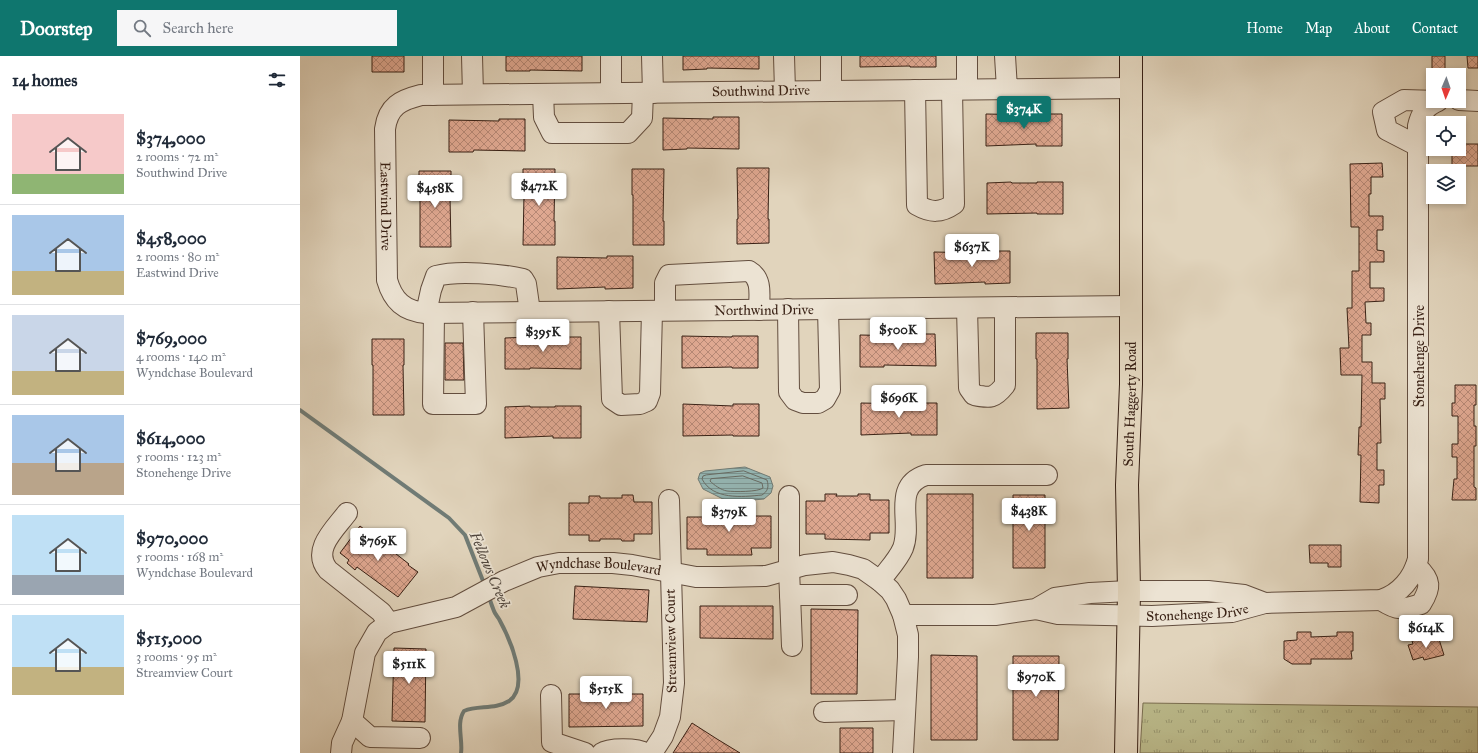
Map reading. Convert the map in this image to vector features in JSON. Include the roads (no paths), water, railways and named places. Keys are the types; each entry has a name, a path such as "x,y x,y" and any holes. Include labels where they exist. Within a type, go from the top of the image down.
{"main road":[{"name":"South Haggerty Road","path":"1126,753 1129,591 1127,485 1131,306 1131,56"}],"street":[{"path":"433,56 433,95"},
{"path":"472,56 473,94"},
{"path":"611,56 611,93"},
{"path":"543,94 544,117 552,133 628,133 642,118 648,93 652,56"},
{"path":"784,56 785,91"},
{"path":"831,56 831,91"},
{"path":"915,90 917,205 927,210 944,210 954,204 960,90 967,56"},
{"path":"1005,56 1007,89"},
{"name":"Southwind Drive","path":"395,106 406,98 421,95 1131,88"},
{"name":"Stonehenge Drive","path":"1418,146 1387,130 1383,112 1404,100 1426,101"},
{"path":"1466,100 1478,101"},
{"name":"Eastwind Drive","path":"395,106 388,116 385,129 387,280 390,291 394,298 400,303"},
{"name":"Stonehenge Drive","path":"1128,615 1152,616 1232,612 1265,603 1380,600 1393,594 1403,587 1408,581 1418,559 1418,126 1421,116 1427,108"},
{"path":"609,311 612,399 621,405 640,404 647,401 650,393 659,310 665,283 669,275 749,272 754,274 759,283 759,310"},
{"path":"473,312 476,404 433,404 430,312 431,290 436,276 446,273 506,275 523,279 526,284 530,312"},
{"name":"Northwind Drive","path":"400,303 404,307 415,312 1131,306"},
{"path":"967,308 969,388 974,395 986,397 998,394 1004,386 1005,308"},
{"path":"788,309 789,392 795,400 803,403 818,403 825,399 830,390 828,309"},
{"path":"880,581 903,548 906,532 906,493 911,483 917,478 926,475 1047,474"},
{"path":"789,496 789,569 792,646"},
{"name":"Streamview Court","path":"652,753 663,736 670,717 674,683 669,500"},
{"path":"347,513 325,542 322,550 322,564 381,612 389,623"},
{"name":"Wyndchase Boulevard","path":"341,753 342,743 352,721 365,653 377,632 389,623 456,607 474,599 504,581 538,567 559,563 613,563 696,577 749,577 766,576 820,562 833,562 863,569 880,581 890,590 903,615 908,635 903,753"},
{"path":"1036,609 1055,598 1090,593 1129,591"},
{"name":"Stonehenge Drive","path":"1129,591 1208,591 1244,595 1265,603"},
{"path":"790,595 847,594"},
{"path":"903,615 995,615 1036,609 1058,614 1128,615"},
{"path":"551,695 552,742 585,753"},
{"path":"824,712 905,710"},
{"path":"352,721 370,737 420,738"},
{"path":"602,753 608,750 640,750 645,753"}],"water":[{"path":"745,467 770,477 773,486 771,493 764,499 725,500 703,489 698,479 700,473 705,471"}],"waterway":[{"name":"Fellows Creek","path":"300,410 449,518 465,535 485,586"},
{"name":"Fellows Creek","path":"461,753 460,721 464,711 504,704 515,694 518,684 516,661 508,637 494,612 489,596"}]}
